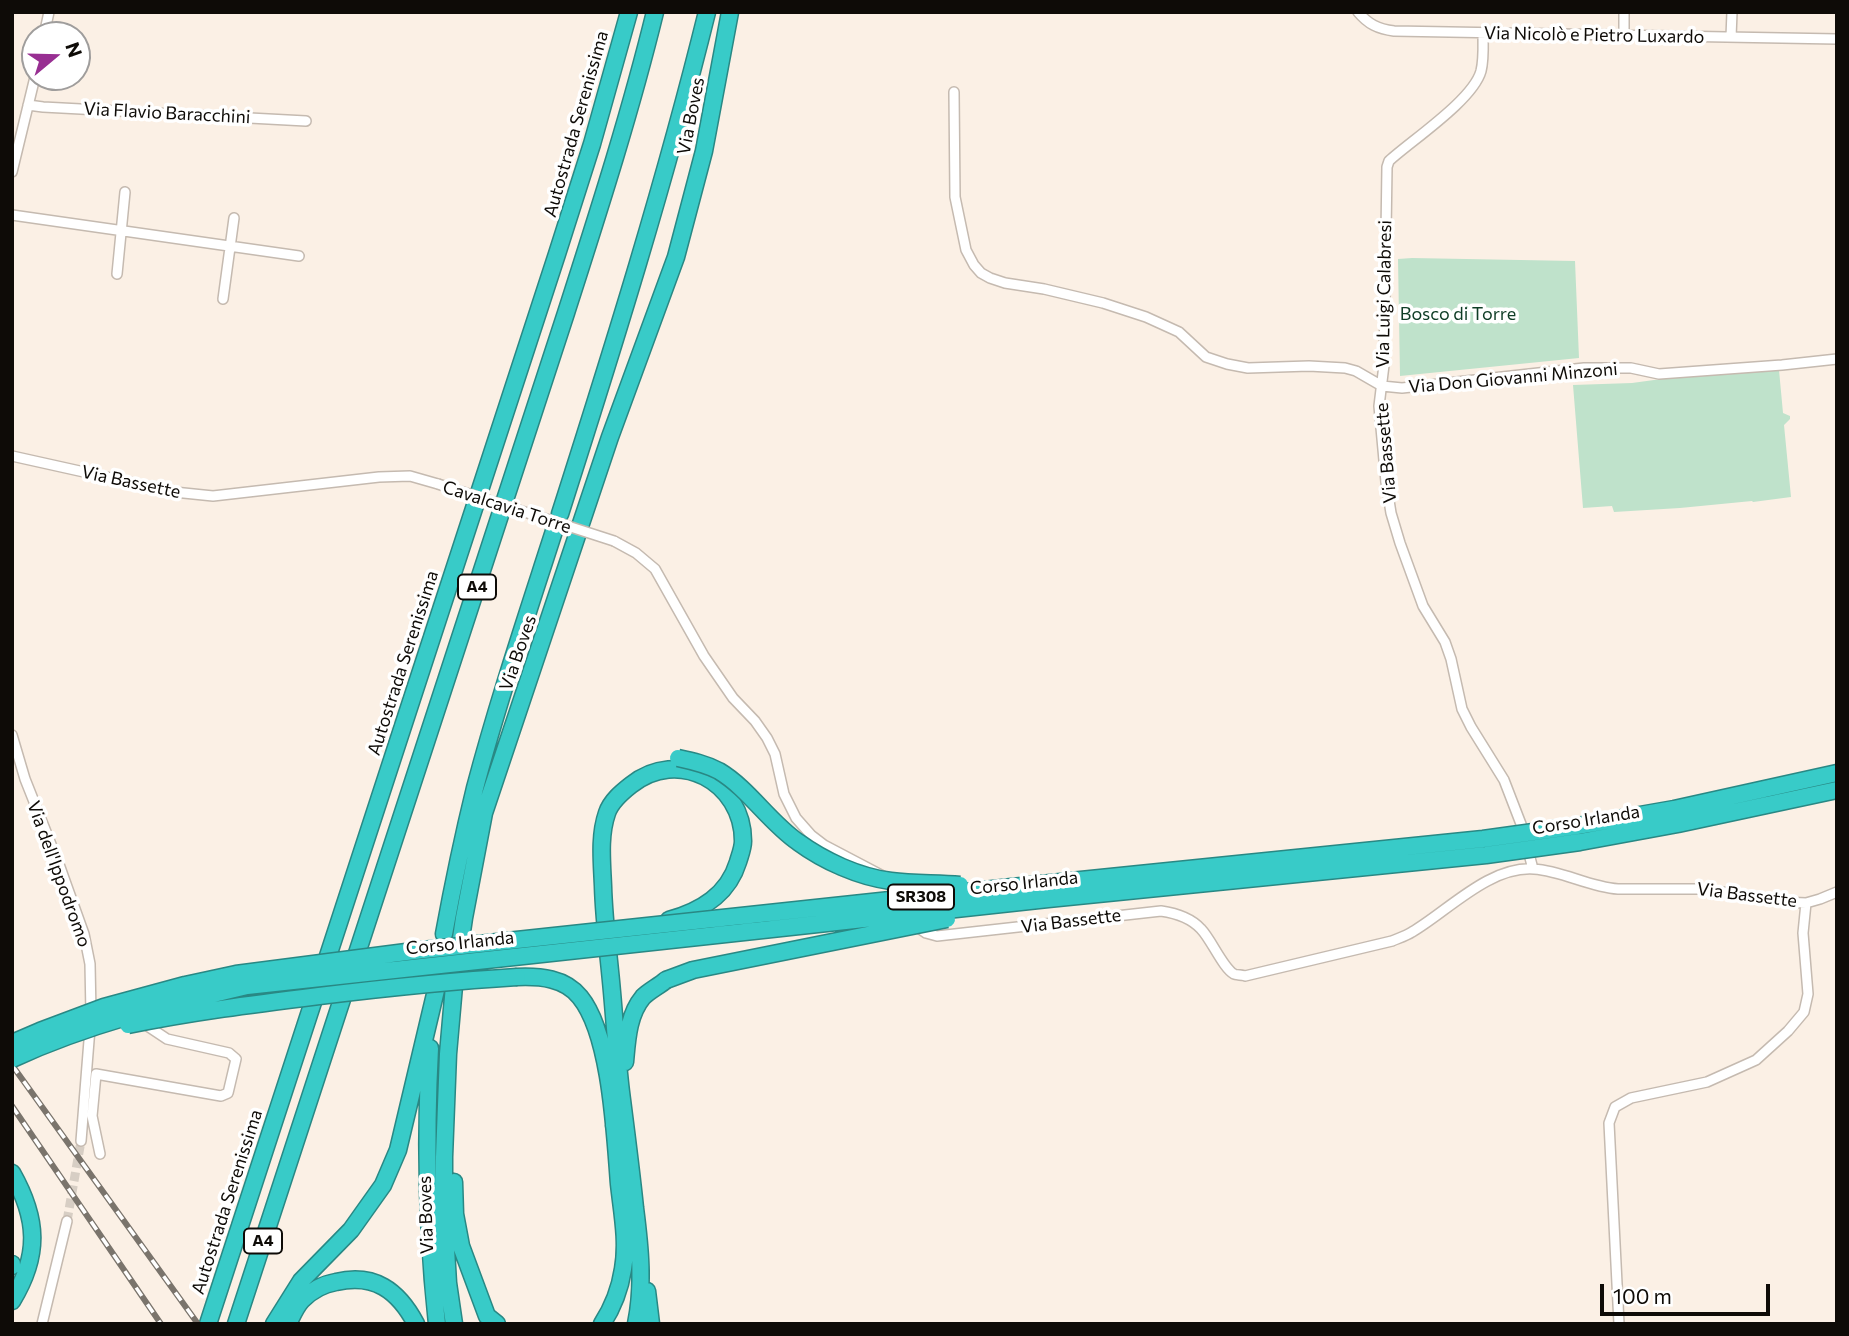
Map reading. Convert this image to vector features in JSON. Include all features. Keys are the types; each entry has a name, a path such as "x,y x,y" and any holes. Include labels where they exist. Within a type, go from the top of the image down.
{"highway":[{"name":"Autostrada Serenissima","path":"208,1321 565,230 629,12"},
{"name":"A4","path":"236,1324 566,313 643,63 655,12"},
{"name":"Via Boves","path":"444,934 475,788 516,648 640,260 707,12"},
{"name":"Via Boves","path":"454,1324 448,1283 444,1214 450,1032 464,918 484,813 610,437 676,257 704,151 730,12"},
{"path":"614,1126 614,1080 596,894 594,836 600,808 612,789 630,773 652,761 698,762 718,771 738,786 767,817 797,842 824,859 853,871 889,881 1012,887"},
{"path":"650,926 685,916 709,902 729,885 744,843 740,818 732,800 717,785 678,763 637,780 620,793 608,810 601,853 621,1089 651,1324"},
{"name":"Corso Irlanda","path":"12,1043 104,1007 236,974 414,951 1483,839 1577,827 1837,774"},
{"name":"Corso Irlanda","path":"12,1059 77,1032 147,1010 247,986 1048,899 1486,855 1580,842 1678,824 1837,790"},
{"path":"628,1141 625,1061 628,1033 633,1015 644,997 666,980 693,970 1048,899"},
{"path":"77,1032 108,1030 170,1016 264,1003 410,986 534,976 560,981 579,995 592,1014 601,1045 614,1126 632,1280 632,1312 629,1324"},
{"name":"Via Boves","path":"274,1324 301,1281 351,1230 383,1185 398,1150 436,990 430,1045 426,1156 427,1211 437,1324"},
{"path":"450,1032 455,1214 461,1246 478,1293 487,1316 497,1324"},
{"path":"12,1173 22,1189 33,1228 30,1263 12,1301"},
{"path":"602,1324 612,1309 619,1287 624,1267 625,1236"},
{"path":"636,1324 640,1302 641,1258"},
{"path":"288,1324 302,1301 325,1284 351,1279 372,1280 391,1291 409,1311 416,1324"}],"street":[{"name":"Via Nicolò e Pietro Luxardo","path":"1357,12 1380,29 1394,32 1837,39"},
{"path":"1624,12 1624,36"},
{"path":"1731,37 1732,12"},
{"name":"Via Luigi Calabresi","path":"1381,386 1384,365 1388,162 1475,85 1481,72 1483,33"},
{"path":"12,173 32,91"},
{"name":"Via Don Giovanni Minzoni","path":"954,92 955,197 967,250 981,273 1005,283 1103,303 1155,320 1179,332 1206,357 1227,365 1248,368 1345,368 1356,371 1381,386 1402,388 1584,368 1617,367 1659,374 1837,359"},
{"name":"Via Flavio Baracchini","path":"28,105 306,121"},
{"path":"117,274 125,192"},
{"path":"12,215 299,256"},
{"path":"223,299 234,218"},
{"name":"Via Bassette","path":"1381,386 1379,405 1386,482 1400,543 1423,606 1445,642 1462,709 1504,780 1521,824 1533,869"},
{"name":"Via Bassette","path":"12,456 174,492 213,496 251,492"},
{"name":"Cavalcavia Torre","path":"251,492 379,477 410,476 614,541 655,569 704,656"},
{"name":"Via Bassette","path":"704,656 733,698 767,738 775,754 784,794 796,818 824,845 883,876 890,883 913,924 926,933 937,936 1161,911 1194,923 1210,940 1229,969 1234,974 1245,976 1392,941 1410,934 1461,897 1492,879 1533,869 1558,873 1607,888 1704,889 1783,902 1806,903 1837,892"},
{"name":"Via dell'Ippodromo","path":"12,735 25,779 83,934 90,964 90,1046 81,1140"},
{"path":"1619,1324 1609,1123 1615,1107 1631,1098 1707,1082 1756,1060 1788,1031 1804,1012 1808,994 1802,933 1806,903"},
{"path":"91,1015 117,1011 135,1017 167,1039 229,1053 236,1059 228,1093 221,1096 96,1074 92,1116 100,1154"},
{"path":"42,1324 66,1221"}],"green space":[{"name":"Bosco di Torre","path":"1398,259 1575,261 1579,358 1400,376"},
{"path":"1779,370 1783,413 1790,416 1784,425 1791,497 1614,512 1612,506 1583,508 1573,385 1632,383 1676,377"}],"tunnel":[{"path":"67,1221 81,1141"}],"railway":[{"path":"12,1065 198,1324"},
{"path":"12,1106 161,1324"}]}
